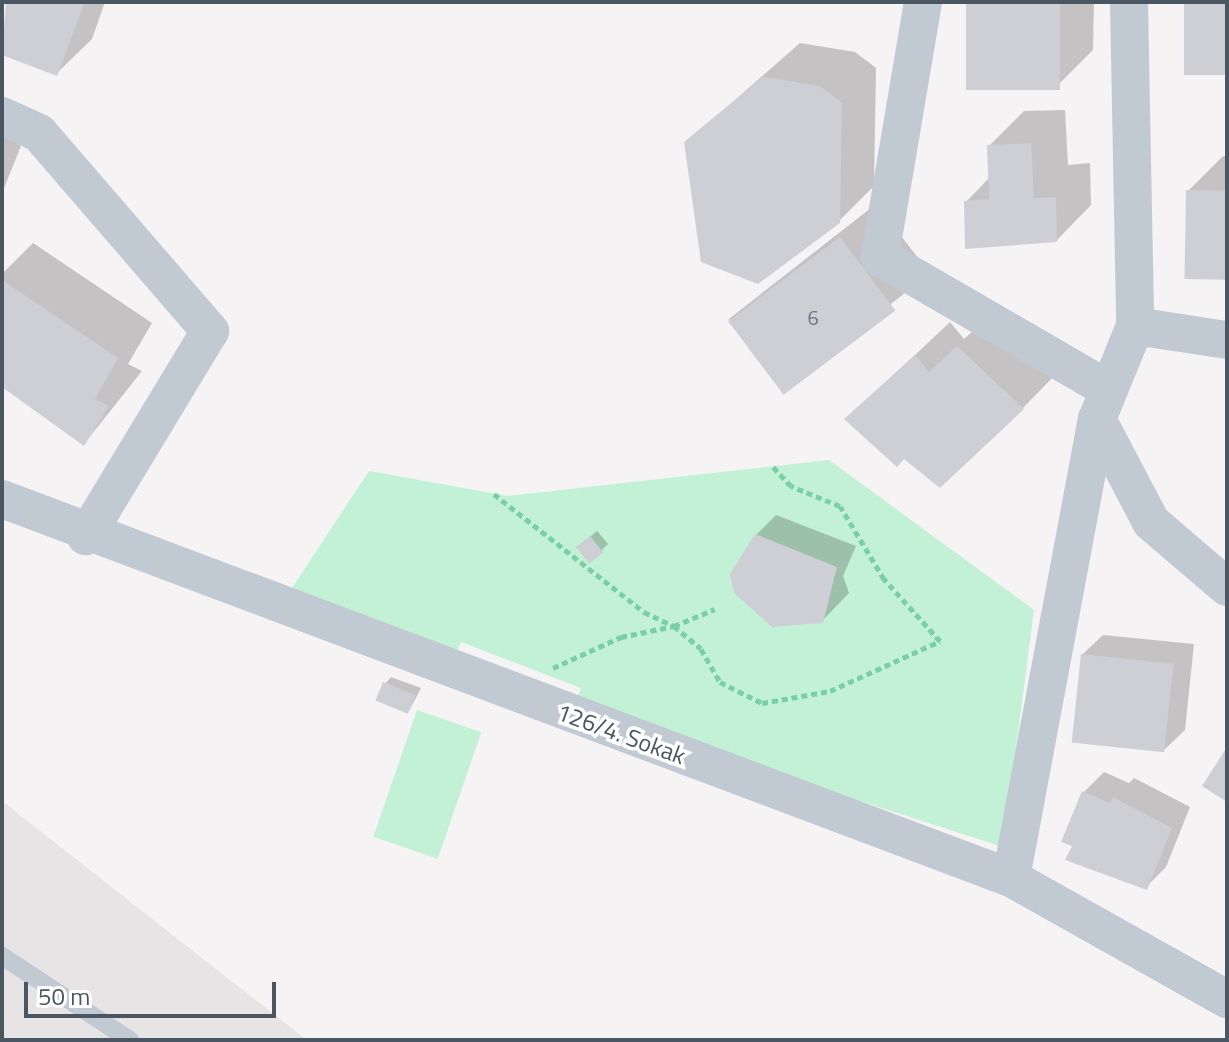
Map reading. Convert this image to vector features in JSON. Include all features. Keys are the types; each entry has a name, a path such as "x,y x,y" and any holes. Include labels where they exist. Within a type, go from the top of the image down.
{"street":[{"path":"923,2 880,257 1102,404 1151,522 1227,587"},
{"path":"1011,878 1102,404 1135,326 1129,2"},
{"path":"2,116 39,133 210,331 86,536"},
{"path":"1135,326 1227,340"},
{"name":"126/4. Sokak","path":"2,499 86,536 1011,878 1227,999"}],"lane":[{"path":"2,956 130,1040"}],"path":[{"path":"494,494 644,612 674,626 701,649 720,682 762,703 830,691 940,641 884,579 840,506 791,486 773,467"},
{"path":"531,701 544,674 561,662 621,637 674,626 715,609"}],"shaded area":[{"path":"2,801 226,977 307,1040 2,1040"}],"green space":[{"path":"829,460 1034,610 1003,847 574,709 581,688 461,642 452,662 290,591 369,471 508,496"},
{"path":"417,710 481,732 438,859 373,837"}],"building":[{"path":"6,2 85,2 57,76 2,55"},
{"path":"966,2 1060,2 1060,90 966,90"},
{"path":"1184,2 1227,2 1227,75 1184,75"},
{"path":"763,77 820,86 842,103 840,223 758,284 701,262 684,142"},
{"path":"1031,143 1034,198 1056,197 1057,242 965,249 964,201 989,199 987,145"},
{"path":"1186,190 1227,191 1225,280 1184,279"},
{"path":"840,237 895,310 784,395 728,321"},
{"path":"2,280 118,358 95,399 109,406 84,446 2,387"},
{"path":"957,346 1024,409 940,488 904,459 897,467 844,419 915,355 929,372"},
{"path":"755,534 837,567 823,623 772,627 734,593 730,574"},
{"path":"590,536 603,552 589,564 576,547"},
{"path":"1081,654 1173,664 1164,752 1072,743"},
{"path":"383,682 415,695 408,714 376,701"},
{"path":"1227,747 1227,802 1202,786"},
{"path":"1082,791 1110,803 1113,797 1172,828 1147,890 1065,860 1072,846 1061,842"}]}
